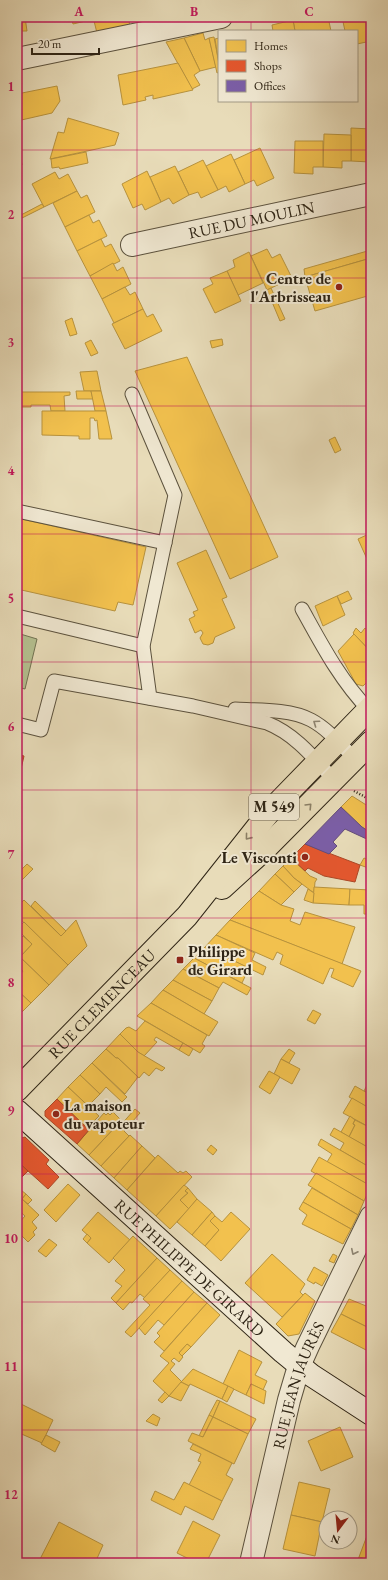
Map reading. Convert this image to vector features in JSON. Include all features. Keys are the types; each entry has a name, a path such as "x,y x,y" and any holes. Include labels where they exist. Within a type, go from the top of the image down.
{"main road":[{"name":"RUE CLEMENCEAU","path":"187,916 258,825 370,708"},
{"name":"RUE CLEMENCEAU","path":"17,1090 187,916 255,858 371,742"}],"street":[{"path":"17,59 221,17"},
{"name":"RUE DU MOULIN","path":"132,245 371,194"},
{"name":"RUE PHILIPPE DE GIRARD","path":"17,1111 299,1366 371,1414"},
{"name":"RUE JEAN JAURÈS","path":"250,1563 289,1400 299,1366 371,1217"}],"lane":[{"path":"132,394 175,495 143,646 150,698"},
{"path":"17,511 165,543"},
{"path":"302,609 329,658 353,693 370,708"},
{"path":"17,616 143,646"},
{"path":"17,724 41,730 54,681 193,706 258,721 277,727 294,739 334,780"},
{"path":"193,706 267,711 299,715 310,719 320,726 355,758"}],"green space":[{"path":"17,633 37,639 25,689 17,687"}],"building: Homes":[{"path":"17,17 25,17 27,31 17,31"},
{"path":"71,17 93,17 94,19 73,24"},
{"path":"93,17 128,17 130,25 97,33"},
{"path":"309,17 328,17 331,30 295,30 293,20"},
{"path":"342,17 371,17 371,41 358,44 358,30 345,30"},
{"path":"293,20 295,30 273,30 272,25"},
{"path":"203,33 205,40 209,38 216,67 200,71 184,38"},
{"path":"214,37 218,59 217,73 209,38"},
{"path":"184,38 200,71 194,75 200,85 192,89 166,42"},
{"path":"218,38 218,58 215,39"},
{"path":"178,63 193,90 153,99 153,95 145,97 146,100 123,105 118,75"},
{"path":"57,86 60,101 52,113 17,121 17,94"},
{"path":"68,118 119,133 115,145 50,159 58,132 64,133"},
{"path":"351,128 371,129 370,162 351,161"},
{"path":"324,134 351,135 351,161 342,161 342,168 323,167"},
{"path":"295,141 323,141 323,167 313,167 313,174 294,173"},
{"path":"17,148 19,148 22,165 17,166"},
{"path":"260,148 274,178 257,186 254,180 245,184 234,160"},
{"path":"86,152 88,163 60,169 59,167 52,168 51,159"},
{"path":"231,154 245,184 229,192 226,186 218,190 206,166"},
{"path":"203,160 218,190 201,198 198,192 189,195 178,172"},
{"path":"175,166 189,195 173,204 169,198 161,202 150,177"},
{"path":"147,171 161,202 145,210 142,204 133,208 122,184"},
{"path":"55,172 59,179 68,174 77,191 44,207 32,184"},
{"path":"77,191 81,198 87,195 95,212 65,227 53,203"},
{"path":"42,204 44,207 22,218 21,215"},
{"path":"89,215 93,223 99,220 107,236 77,251 65,227"},
{"path":"101,239 105,247 111,244 120,261 90,276 77,251"},
{"path":"267,249 272,258 280,254 292,278 267,290 251,256"},
{"path":"371,250 371,258 305,277 304,269"},
{"path":"249,252 263,283 238,295 227,271 235,267 233,260"},
{"name":"Centre de l'Arbrisseau","path":"371,258 371,295 315,311 305,277"},
{"path":"113,263 117,271 123,267 131,284 102,299 90,276"},
{"path":"227,271 241,301 215,313 203,289 213,284 210,278"},
{"path":"125,287 130,295 135,292 143,309 114,323 102,299"},
{"path":"271,288 285,319 280,321 267,290"},
{"path":"143,309 147,317 153,314 162,331 125,349 112,324"},
{"path":"72,318 77,334 70,336 65,321"},
{"path":"222,339 223,345 212,348 210,341"},
{"path":"91,340 98,353 91,356 85,343"},
{"path":"187,357 278,557 230,579 135,371"},
{"path":"97,371 101,391 84,391 80,372"},
{"path":"76,391 91,391 93,399 77,399"},
{"path":"91,391 101,391 106,411 95,411"},
{"path":"17,392 70,392 70,395 64,396 65,411 51,411 50,405 17,407"},
{"path":"42,411 106,411 112,439 99,439 97,420 95,421 94,418 90,418 90,439 79,439 79,436 42,435"},
{"path":"335,437 341,450 335,453 329,440"},
{"path":"17,518 146,547 133,605 118,602 115,611 17,589"},
{"path":"371,533 371,568 358,539"},
{"path":"206,550 227,597 222,599 235,628 215,637 213,643 208,645 203,644 200,638 203,633 201,630 195,633 189,619 195,616 193,612 198,610 177,563"},
{"path":"348,591 352,599 341,604 337,596"},
{"path":"337,596 345,615 323,626 315,606"},
{"path":"356,628 361,633 365,628 371,633 371,652 353,633"},
{"path":"354,634 371,652 371,678 363,686 356,684 338,651"},
{"path":"352,796 371,808 371,833 362,827 341,807"},
{"path":"291,858 310,876 317,879 315,882 314,893 294,878 283,866"},
{"path":"364,858 371,861 371,869 360,865"},
{"path":"27,864 33,869 17,885 17,874"},
{"path":"283,866 302,884 294,892 275,874"},
{"path":"275,874 294,892 281,905 259,891"},
{"path":"314,887 350,889 349,905 313,903"},
{"path":"308,889 314,893 313,903 304,900"},
{"path":"350,889 371,890 371,914 364,914 364,905 349,905"},
{"path":"259,891 281,905 294,909 290,921 300,925 305,912 355,927 342,964 230,920"},
{"path":"24,900 61,936 76,920 87,946 68,965 17,916 17,907"},
{"path":"35,901 66,931 61,936 31,906"},
{"path":"230,920 361,971 353,987 331,977 334,969 330,968 323,984 280,964 283,955 277,952 273,960 216,935"},
{"path":"24,922 68,965 49,985 20,957 32,944 17,929"},
{"path":"216,935 255,953 252,960 266,967 263,975 205,947"},
{"path":"23,936 32,944 20,957 17,954 17,942"},
{"path":"205,947 249,968 242,983 194,958"},
{"path":"21,958 49,985 31,1003 17,990 17,974 19,976 23,971 17,965 17,962"},
{"path":"194,958 251,988 247,995 223,982 219,988 183,969"},
{"path":"183,969 219,988 212,1001 173,980"},
{"path":"173,980 212,1001 204,1014 163,990"},
{"path":"17,990 31,1003 17,1017"},
{"path":"163,990 218,1022 209,1036 151,1003"},
{"path":"151,1003 207,1035 202,1044 205,1046 200,1053 137,1016"},
{"path":"313,1010 321,1014 315,1024 307,1020"},
{"path":"145,1021 183,1043 179,1050 156,1037 154,1040 157,1042 144,1056 120,1034 129,1027 136,1031"},
{"path":"120,1034 138,1052 165,1068 162,1071 156,1068 149,1076 144,1072 139,1078 106,1049"},
{"path":"183,1043 193,1049 189,1056 179,1050"},
{"path":"106,1049 138,1077 125,1094 92,1063"},
{"path":"289,1049 295,1053 289,1063 281,1059"},
{"path":"281,1059 300,1069 292,1084 274,1074"},
{"path":"92,1063 127,1097 122,1102 106,1087 100,1094 80,1075"},
{"path":"269,1071 280,1077 270,1094 259,1087"},
{"path":"80,1075 100,1094 88,1106 68,1087"},
{"path":"369,1081 371,1082 371,1095 364,1091"},
{"path":"355,1086 371,1095 371,1109 349,1097"},
{"path":"68,1087 99,1116 93,1122 95,1124 89,1130 57,1099"},
{"path":"352,1098 371,1109 371,1128 343,1113"},
{"path":"135,1109 140,1113 124,1131 129,1136 101,1166 89,1155 117,1125 119,1127"},
{"path":"113,1112 123,1122 119,1127 117,1125 89,1155 77,1144 104,1113 106,1115 108,1113 110,1115"},
{"path":"350,1116 355,1120 353,1124 355,1125 349,1137 341,1132"},
{"path":"355,1120 371,1128 371,1149 349,1137 355,1125 353,1124"},
{"path":"334,1128 371,1149 371,1168 340,1150 344,1143 330,1135"},
{"path":"130,1135 142,1146 114,1178 101,1166"},
{"path":"321,1139 371,1168 371,1186 327,1162 332,1154 318,1145"},
{"path":"211,1145 217,1150 213,1155 207,1150"},
{"path":"142,1146 155,1158 127,1190 114,1178"},
{"path":"158,1155 178,1173 180,1171 183,1173 186,1171 192,1177 156,1216 127,1190"},
{"path":"319,1157 371,1186 364,1201 311,1171"},
{"path":"316,1173 364,1201 358,1215 308,1185"},
{"path":"68,1184 80,1195 56,1222 44,1210"},
{"path":"184,1185 188,1188 185,1191 188,1193 180,1200 189,1209 170,1229 156,1216"},
{"path":"17,1187 26,1194 22,1199 39,1215 32,1222 37,1228 33,1232 35,1235 28,1242 17,1231 17,1225 25,1216 17,1209"},
{"path":"188,1188 197,1199 189,1209 180,1200 188,1193 185,1191"},
{"path":"312,1188 358,1215 351,1229 303,1202"},
{"path":"26,1194 32,1200 28,1204 22,1199"},
{"path":"197,1199 212,1212 192,1235 177,1222"},
{"path":"303,1202 351,1229 343,1244 302,1224 307,1215 299,1209"},
{"path":"98,1212 130,1240 109,1263 87,1243 91,1238 82,1230"},
{"path":"212,1212 215,1216 210,1221 219,1230 205,1246 192,1235"},
{"path":"231,1212 250,1229 221,1261 205,1246 219,1230 210,1221 215,1216 222,1222"},
{"path":"87,1234 91,1238 87,1243 83,1239"},
{"path":"133,1236 157,1258 116,1303 111,1298 122,1286 115,1281 125,1270 113,1258"},
{"path":"49,1239 57,1245 46,1257 38,1251"},
{"path":"272,1254 305,1284 300,1292 303,1295 282,1317 245,1283"},
{"path":"333,1254 337,1256 334,1263 329,1261"},
{"path":"157,1258 170,1270 145,1298 140,1294 123,1310 116,1303"},
{"path":"314,1267 328,1275 322,1286 307,1280"},
{"path":"170,1270 182,1281 131,1337 125,1332 150,1305 143,1299"},
{"path":"182,1281 194,1292 164,1325 158,1320 145,1335 139,1328"},
{"path":"194,1292 207,1303 164,1351 154,1342 160,1336 157,1333"},
{"path":"305,1293 315,1301 299,1334 288,1336 276,1324"},
{"path":"349,1299 371,1308 371,1329 341,1314"},
{"path":"207,1303 220,1315 191,1347 187,1344 179,1353 183,1357 179,1362 174,1358 171,1361 175,1364 170,1370 182,1382 169,1396 153,1381 169,1363 160,1356"},
{"path":"341,1314 371,1329 370,1352 331,1332"},
{"path":"187,1344 191,1347 182,1356 179,1353"},
{"path":"239,1350 262,1362 255,1375 267,1381 263,1390 251,1384 246,1395 223,1384"},
{"path":"193,1369 228,1386 222,1399 190,1384 189,1386 181,1382"},
{"path":"181,1382 189,1386 181,1401 169,1396"},
{"path":"251,1384 266,1391 264,1404 246,1395"},
{"path":"228,1386 234,1389 227,1402 222,1399"},
{"path":"165,1392 169,1396 162,1403 158,1400"},
{"path":"217,1400 220,1401 213,1417 209,1415"},
{"path":"220,1401 256,1419 248,1434 213,1417"},
{"path":"17,1402 53,1420 42,1443 17,1432"},
{"path":"153,1414 160,1418 157,1426 146,1421"},
{"path":"209,1415 213,1417 203,1437 199,1436"},
{"path":"213,1417 248,1434 234,1464 188,1441 192,1433 203,1437"},
{"path":"340,1427 353,1457 321,1471 308,1441"},
{"path":"46,1435 60,1442 55,1452 41,1444"},
{"path":"193,1444 232,1463 226,1475 233,1479 222,1501 189,1485 201,1462 198,1461 201,1454 190,1449"},
{"path":"184,1482 222,1501 213,1520 185,1506 181,1515 151,1500 155,1491 174,1500"},
{"path":"299,1482 330,1489 325,1510 318,1510 318,1521 291,1515"},
{"path":"291,1515 318,1521 318,1541 315,1556 283,1549"},
{"path":"193,1521 220,1535 206,1563 197,1563 177,1553"},
{"path":"59,1522 103,1545 95,1563 38,1563"},
{"path":"371,1525 371,1561 359,1557"},
{"path":"359,1557 371,1561 371,1563 356,1563"}],"building: Shops":[{"path":"17,754 24,756 17,786"},
{"path":"305,844 360,865 355,882 324,876 308,868 305,871 291,858"},
{"path":"57,1099 89,1130 77,1144 45,1116 45,1111"},
{"path":"25,1137 49,1160 46,1164 59,1177 48,1189 17,1161 17,1139"},
{"path":"17,1161 28,1171 17,1182"}],"building: Offices":[{"path":"341,807 362,827 371,833 371,841 345,829 333,842 337,846 329,854 305,844"}],"place":[{"name":"Centre de l'Arbrisseau","path":"339,287"},
{"name":"Le Visconti","path":"305,857"},
{"name":"Philippe de Girard","path":"180,960"},
{"name":"La maison du vapoteur","path":"56,1114"}]}
